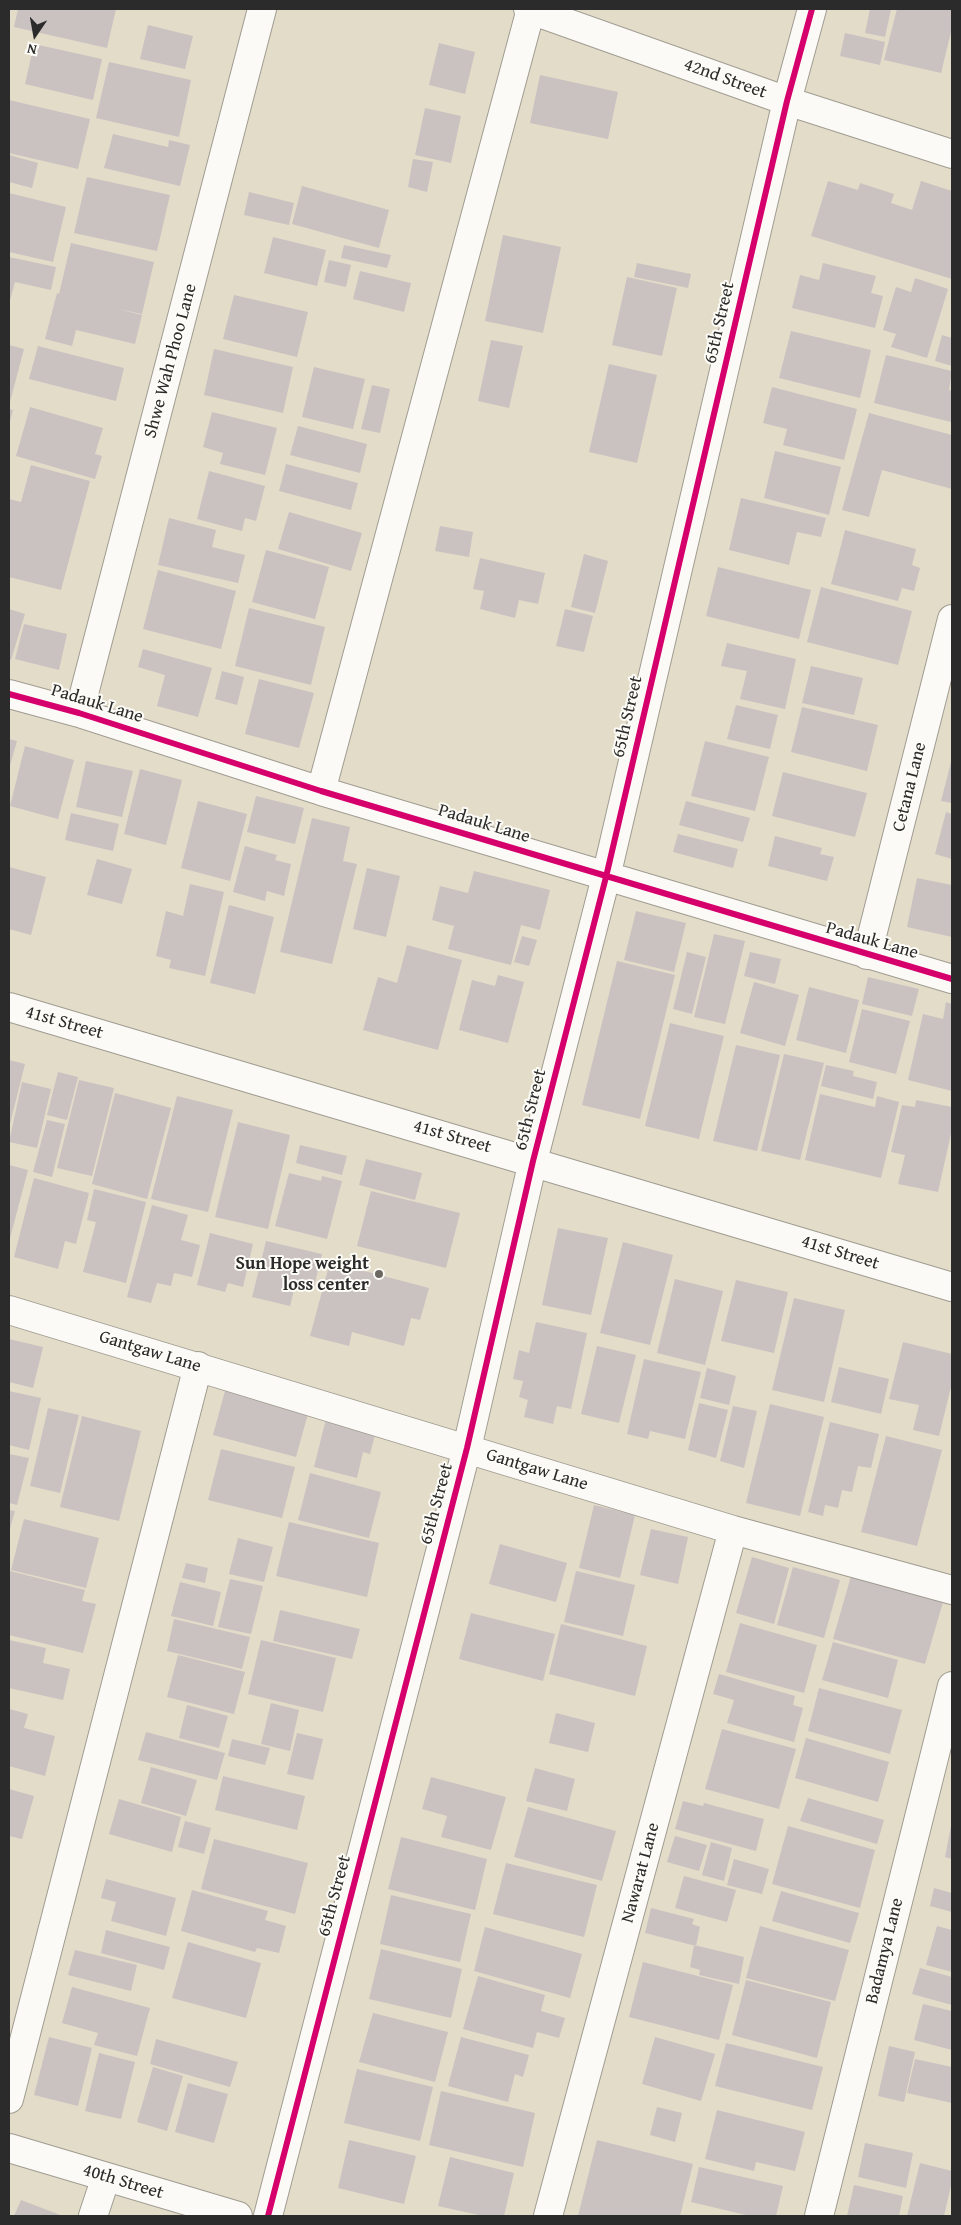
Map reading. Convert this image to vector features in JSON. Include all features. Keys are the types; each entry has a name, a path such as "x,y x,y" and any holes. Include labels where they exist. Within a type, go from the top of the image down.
{"street":[{"name":"Shwe Wah Phoo Lane","path":"79,713 262,9"},
{"name":"42nd Street","path":"530,9 787,101 952,154"},
{"path":"321,790 530,9"},
{"name":"65th Street","path":"268,2216 467,1448 533,1161 606,877 787,101 812,9"},
{"name":"Cetana Lane","path":"867,956 952,619"},
{"name":"Padauk Lane","path":"9,694 79,713 321,790 867,956 952,979"},
{"name":"41st Street","path":"9,1006 952,1286"},
{"name":"Gantgaw Lane","path":"9,1310 733,1530 952,1590"},
{"path":"9,2099 198,1366"},
{"name":"Nawarat Lane","path":"548,2216 733,1530"},
{"name":"Badamya Lane","path":"819,2216 952,1686"},
{"name":"40th Street","path":"9,2148 238,2216"},
{"path":"93,2216 106,2177"}],"building":[{"path":"18,9 116,9 107,48 14,27"},
{"path":"870,9 891,9 885,37 865,33"},
{"path":"897,9 952,9 952,28 941,73 884,60"},
{"path":"148,25 193,36 185,69 140,59"},
{"path":"845,33 885,42 880,65 840,56"},
{"path":"439,43 475,52 465,94 429,85"},
{"path":"34,44 102,59 93,100 25,84"},
{"path":"109,62 191,80 179,137 96,118"},
{"path":"540,75 618,92 608,139 530,123"},
{"path":"9,100 90,119 78,169 9,153"},
{"path":"425,108 461,116 451,163 415,155"},
{"path":"113,134 168,147 169,140 190,145 180,186 104,168"},
{"path":"9,155 38,163 32,188 9,182"},
{"path":"413,159 433,162 427,192 408,187"},
{"path":"87,177 170,195 157,251 74,233"},
{"path":"828,181 858,190 860,183 894,194 891,203 912,210 921,181 952,191 952,279 811,236"},
{"path":"302,186 389,210 379,248 292,224"},
{"path":"249,192 294,203 289,225 244,215"},
{"path":"9,193 66,207 53,262 9,252"},
{"path":"503,235 561,247 543,333 485,321"},
{"path":"273,237 326,250 317,286 264,273"},
{"path":"71,243 154,262 142,314 118,309 142,315 135,344 76,330 72,346 45,339 57,293 59,294"},
{"path":"344,245 391,255 387,268 341,258"},
{"path":"9,257 56,267 51,290 15,282 9,304"},
{"path":"329,260 351,265 346,287 324,282"},
{"path":"637,263 691,274 688,288 634,277"},
{"path":"823,263 876,276 871,293 883,296 875,328 792,308 800,275 819,280"},
{"path":"360,271 411,283 404,312 353,299"},
{"path":"627,277 677,288 662,356 612,345"},
{"path":"915,278 948,289 927,358 891,347 896,334 883,330 896,287 911,292"},
{"path":"234,295 308,312 297,357 223,339"},
{"path":"791,331 871,350 860,398 779,378"},
{"path":"942,335 952,338 952,366 935,361"},
{"path":"491,340 523,346 509,408 478,401"},
{"path":"9,345 24,349 10,402 9,401"},
{"path":"38,346 124,368 116,401 29,379"},
{"path":"214,349 293,367 283,413 204,395"},
{"path":"886,355 952,371 949,390 952,391 951,422 874,403"},
{"path":"609,364 657,375 637,463 589,452"},
{"path":"314,367 365,379 353,429 302,417"},
{"path":"372,385 390,389 380,433 361,429"},
{"path":"772,387 857,409 844,460 783,445 787,429 763,423"},
{"path":"30,407 103,428 95,454 102,456 95,479 16,456"},
{"path":"9,409 13,410 9,425"},
{"path":"212,412 277,428 265,475 220,464 223,453 203,447"},
{"path":"869,413 952,435 952,489 882,470 869,517 842,510"},
{"path":"298,426 367,444 360,473 290,455"},
{"path":"775,451 841,467 829,515 764,498"},
{"path":"286,464 358,483 351,510 279,491"},
{"path":"31,465 90,481 61,590 9,577 9,499 21,502"},
{"path":"209,471 265,486 256,521 245,518 242,531 197,519"},
{"path":"741,498 826,518 821,537 797,532 789,565 729,550"},
{"path":"289,512 362,533 351,571 278,549"},
{"path":"169,518 216,530 212,547 245,555 238,583 158,565"},
{"path":"440,526 473,532 469,557 435,551"},
{"path":"845,530 916,549 912,565 920,568 914,591 902,588 898,601 831,584"},
{"path":"266,550 329,567 315,619 252,602"},
{"path":"584,554 608,561 595,613 571,607"},
{"path":"480,558 545,573 538,604 519,600 515,618 480,609 484,591 473,589"},
{"path":"718,567 811,590 799,639 706,616"},
{"path":"158,570 236,591 221,649 143,629"},
{"path":"821,587 912,611 898,665 807,642"},
{"path":"249,608 325,627 311,685 235,666"},
{"path":"9,609 25,614 11,660 9,659"},
{"path":"565,609 593,616 584,652 556,646"},
{"path":"24,624 67,634 59,670 15,659"},
{"path":"727,643 796,659 785,709 740,699 747,671 721,666"},
{"path":"143,649 212,668 198,717 157,706 165,675 138,667"},
{"path":"811,666 863,678 854,715 802,703"},
{"path":"222,671 244,677 237,705 215,699"},
{"path":"259,679 314,693 299,748 245,734"},
{"path":"736,705 778,715 770,749 727,739"},
{"path":"802,707 878,725 867,771 791,752"},
{"path":"9,739 17,741 9,769"},
{"path":"705,741 769,757 755,811 691,796"},
{"path":"25,746 74,760 58,819 10,806"},
{"path":"952,758 952,803 941,801"},
{"path":"86,761 133,771 122,817 76,807"},
{"path":"140,769 182,780 166,845 124,834"},
{"path":"783,772 867,793 855,837 772,816"},
{"path":"256,796 304,808 295,844 247,832"},
{"path":"198,801 247,814 230,881 181,868"},
{"path":"686,801 750,818 743,842 679,825"},
{"path":"946,812 952,814 952,859 935,854"},
{"path":"71,813 119,824 113,851 65,840"},
{"path":"312,818 350,827 343,861 357,864 332,964 280,952"},
{"path":"678,834 738,849 733,868 673,852"},
{"path":"775,836 822,848 820,854 834,857 827,881 768,866"},
{"path":"245,846 277,855 275,860 291,864 284,896 267,891 265,901 233,892"},
{"path":"97,859 132,869 122,904 87,895"},
{"path":"9,867 46,877 31,935 9,929"},
{"path":"367,868 400,876 386,937 353,929"},
{"path":"474,871 550,890 540,930 521,925 511,965 448,949 454,926 432,920 440,886 468,893"},
{"path":"917,878 952,885 952,937 907,927"},
{"path":"190,884 224,892 205,976 169,968 171,960 156,956 166,911 183,916"},
{"path":"229,905 274,917 255,994 210,983"},
{"path":"636,911 686,923 674,972 624,960"},
{"path":"714,934 745,941 725,1024 694,1017"},
{"path":"522,936 537,940 529,966 514,962"},
{"path":"407,945 462,960 438,1050 363,1030 378,977 397,983"},
{"path":"687,952 706,957 692,1014 673,1009"},
{"path":"750,952 781,959 775,984 744,976"},
{"path":"617,961 675,975 640,1119 582,1105"},
{"path":"498,975 524,982 508,1043 459,1030 472,980 495,986"},
{"path":"868,977 919,989 912,1016 862,1004"},
{"path":"754,982 799,995 785,1046 740,1033"},
{"path":"809,987 859,1000 846,1053 796,1040"},
{"path":"946,1002 952,1004 952,1091 908,1080 923,1014 943,1019"},
{"path":"862,1009 910,1021 896,1074 849,1062"},
{"path":"670,1023 724,1036 699,1139 645,1126"},
{"path":"736,1045 780,1055 757,1151 713,1141"},
{"path":"784,1054 824,1063 800,1160 761,1151"},
{"path":"9,1060 25,1064 9,1128"},
{"path":"826,1065 854,1071 853,1076 877,1082 873,1099 821,1086"},
{"path":"58,1072 78,1077 67,1120 47,1115"},
{"path":"79,1080 114,1088 92,1176 57,1168"},
{"path":"22,1082 51,1089 37,1148 9,1142"},
{"path":"115,1093 171,1108 147,1199 92,1184"},
{"path":"820,1094 875,1107 877,1096 899,1102 881,1178 805,1160"},
{"path":"177,1096 233,1110 208,1212 151,1199"},
{"path":"916,1100 952,1107 952,1129 938,1192 898,1184 905,1155 891,1152 902,1105 915,1107"},
{"path":"47,1120 65,1124 52,1177 33,1172"},
{"path":"238,1122 290,1135 268,1229 215,1217"},
{"path":"300,1145 347,1156 342,1175 296,1163"},
{"path":"366,1159 422,1173 415,1200 359,1185"},
{"path":"9,1165 28,1170 9,1242"},
{"path":"289,1173 321,1181 322,1176 342,1181 327,1239 275,1226"},
{"path":"34,1178 89,1193 76,1244 65,1241 58,1269 14,1257"},
{"path":"94,1189 146,1202 126,1283 83,1272 96,1222 87,1220"},
{"path":"371,1191 460,1213 446,1268 357,1246"},
{"path":"152,1205 188,1215 181,1240 200,1245 192,1277 174,1273 171,1286 157,1283 151,1303 127,1297"},
{"path":"558,1228 608,1238 591,1315 542,1305"},
{"path":"210,1233 253,1244 243,1287 228,1283 225,1292 197,1285"},
{"path":"266,1241 322,1254 313,1291 295,1286 290,1306 252,1297"},
{"path":"623,1242 673,1255 650,1345 600,1333"},
{"path":"330,1262 429,1288 420,1320 411,1318 404,1346 352,1332 349,1346 310,1336"},
{"path":"675,1279 723,1291 705,1365 657,1353"},
{"path":"736,1280 788,1292 774,1353 721,1341"},
{"path":"794,1298 845,1310 824,1402 772,1390"},
{"path":"536,1322 587,1333 571,1409 557,1406 553,1424 524,1417 528,1400 519,1397 523,1381 513,1379 519,1350 529,1353"},
{"path":"9,1339 43,1347 33,1388 9,1382"},
{"path":"903,1342 952,1354 952,1383 939,1436 913,1430 919,1405 889,1399"},
{"path":"597,1346 636,1355 619,1423 581,1414"},
{"path":"644,1359 701,1372 685,1439 650,1431 648,1439 627,1434"},
{"path":"839,1367 889,1379 881,1414 831,1402"},
{"path":"707,1368 736,1376 729,1405 700,1398"},
{"path":"226,1387 309,1410 296,1457 213,1435"},
{"path":"9,1391 41,1398 29,1450 9,1445"},
{"path":"699,1403 728,1410 716,1458 688,1450"},
{"path":"770,1404 824,1417 800,1516 746,1503"},
{"path":"733,1406 757,1411 744,1468 720,1461"},
{"path":"48,1408 79,1415 60,1493 30,1486"},
{"path":"327,1415 377,1427 370,1454 363,1452 357,1478 314,1467"},
{"path":"82,1416 141,1431 119,1521 60,1507"},
{"path":"830,1422 879,1434 871,1468 858,1466 852,1492 842,1490 838,1508 825,1505 823,1516 808,1512"},
{"path":"886,1436 942,1450 917,1546 861,1532"},
{"path":"221,1449 295,1467 282,1518 208,1500"},
{"path":"9,1454 29,1458 17,1505 9,1503"},
{"path":"310,1473 381,1492 369,1538 298,1520"},
{"path":"594,1505 635,1515 620,1578 579,1568"},
{"path":"9,1510 15,1511 9,1532"},
{"path":"24,1519 99,1538 86,1588 11,1570"},
{"path":"289,1522 379,1543 367,1597 276,1576"},
{"path":"651,1529 688,1537 678,1584 640,1575"},
{"path":"238,1538 273,1547 264,1582 229,1574"},
{"path":"500,1544 567,1563 556,1602 489,1584"},
{"path":"752,1557 789,1568 774,1624 736,1613"},
{"path":"186,1563 208,1568 205,1583 182,1578"},
{"path":"793,1567 840,1580 824,1638 777,1625"},
{"path":"10,1571 85,1590 82,1601 96,1604 83,1653 9,1635"},
{"path":"576,1571 635,1585 623,1636 564,1622"},
{"path":"851,1576 943,1602 925,1664 833,1639"},
{"path":"230,1579 263,1586 251,1634 218,1627"},
{"path":"180,1582 221,1592 213,1626 171,1616"},
{"path":"280,1610 360,1629 352,1659 273,1641"},
{"path":"471,1613 555,1634 543,1681 459,1659"},
{"path":"174,1619 250,1637 242,1669 167,1651"},
{"path":"740,1623 817,1645 804,1693 726,1672"},
{"path":"561,1624 647,1646 635,1696 549,1674"},
{"path":"9,1640 46,1648 43,1663 70,1669 63,1700 9,1688"},
{"path":"261,1640 336,1658 323,1712 248,1694"},
{"path":"833,1642 898,1660 888,1698 822,1680"},
{"path":"178,1655 245,1672 234,1714 167,1697"},
{"path":"719,1674 795,1696 793,1705 803,1708 794,1742 727,1723 734,1700 713,1694"},
{"path":"819,1688 902,1710 890,1754 808,1731"},
{"path":"271,1703 299,1710 290,1751 261,1744"},
{"path":"187,1705 228,1716 219,1748 179,1738"},
{"path":"9,1709 28,1714 24,1728 55,1736 45,1776 9,1766"},
{"path":"556,1713 595,1723 588,1752 549,1743"},
{"path":"722,1729 796,1749 779,1809 705,1789"},
{"path":"146,1732 225,1753 217,1780 138,1760"},
{"path":"297,1733 323,1739 313,1780 287,1774"},
{"path":"806,1738 889,1762 878,1802 795,1778"},
{"path":"232,1739 270,1748 265,1765 228,1756"},
{"path":"151,1767 197,1780 186,1816 141,1803"},
{"path":"535,1768 575,1779 567,1811 526,1801"},
{"path":"223,1776 305,1796 297,1830 215,1810"},
{"path":"431,1777 506,1797 491,1850 441,1837 447,1816 422,1809"},
{"path":"9,1789 34,1796 22,1839 9,1836"},
{"path":"808,1798 884,1820 877,1844 800,1821"},
{"path":"119,1799 181,1817 172,1852 109,1834"},
{"path":"683,1801 703,1806 704,1803 764,1819 756,1851 675,1829"},
{"path":"528,1807 616,1831 602,1881 514,1857"},
{"path":"185,1821 211,1828 204,1854 178,1847"},
{"path":"788,1826 875,1850 860,1908 772,1884"},
{"path":"952,1826 952,1859 945,1857"},
{"path":"675,1836 707,1845 699,1871 667,1862"},
{"path":"401,1837 487,1859 475,1910 388,1889"},
{"path":"214,1839 308,1863 295,1914 201,1889"},
{"path":"711,1842 732,1848 724,1881 702,1875"},
{"path":"734,1859 769,1869 762,1894 727,1885"},
{"path":"506,1863 597,1885 584,1937 493,1914"},
{"path":"684,1876 736,1890 727,1922 675,1908"},
{"path":"106,1879 176,1898 166,1936 111,1921 116,1902 101,1898"},
{"path":"934,1888 952,1893 952,1912 930,1906"},
{"path":"192,1890 268,1911 265,1920 286,1926 279,1953 257,1948 255,1952 181,1931"},
{"path":"781,1891 859,1913 850,1943 772,1921"},
{"path":"391,1895 471,1914 460,1962 380,1944"},
{"path":"651,1908 694,1919 692,1924 700,1927 696,1946 645,1933"},
{"path":"760,1926 849,1950 835,2001 746,1978"},
{"path":"937,1926 952,1930 952,1972 926,1965"},
{"path":"485,1927 582,1954 570,1998 474,1971"},
{"path":"106,1930 170,1947 164,1970 101,1953"},
{"path":"188,1942 261,1963 246,2018 172,1998"},
{"path":"694,1945 744,1957 739,1984 699,1975 700,1970 690,1967"},
{"path":"381,1949 462,1969 451,2018 369,1999"},
{"path":"75,1950 137,1965 131,1991 68,1975"},
{"path":"643,1962 733,1985 719,2040 629,2017"},
{"path":"920,1968 952,1977 952,2005 912,1994"},
{"path":"478,1976 545,1995 541,2011 565,2018 559,2038 537,2032 533,2048 463,2029"},
{"path":"746,1980 831,2002 817,2058 732,2035"},
{"path":"72,1987 150,2008 137,2056 94,2045 98,2033 62,2023"},
{"path":"923,2004 952,2011 952,2050 914,2040"},
{"path":"373,2013 448,2032 435,2082 359,2062"},
{"path":"49,2037 92,2048 78,2106 34,2095"},
{"path":"461,2037 529,2055 523,2077 515,2074 508,2102 448,2086"},
{"path":"655,2037 715,2054 701,2101 642,2084"},
{"path":"156,2039 238,2062 230,2087 150,2064"},
{"path":"726,2043 823,2067 812,2110 715,2086"},
{"path":"889,2046 915,2052 904,2102 878,2096"},
{"path":"99,2053 135,2062 121,2119 85,2111"},
{"path":"915,2059 952,2067 952,2103 907,2093"},
{"path":"153,2067 183,2076 167,2131 137,2122"},
{"path":"357,2069 433,2087 420,2141 344,2123"},
{"path":"188,2083 228,2094 214,2143 175,2132"},
{"path":"441,2091 535,2113 523,2167 429,2145"},
{"path":"657,2107 682,2113 675,2142 650,2135"},
{"path":"717,2110 805,2132 795,2171 756,2162 754,2171 705,2159"},
{"path":"349,2140 416,2156 404,2204 338,2188"},
{"path":"597,2140 693,2164 680,2216 578,2216"},
{"path":"865,2143 913,2153 906,2188 858,2177"},
{"path":"450,2157 514,2173 504,2216 483,2216 438,2206"},
{"path":"920,2163 952,2171 952,2181 944,2216 907,2216"},
{"path":"699,2167 783,2186 776,2216 750,2216 691,2202"},
{"path":"854,2185 903,2196 899,2216 847,2216"},
{"path":"21,2200 63,2216 14,2216"}],"cycle path":[{"path":"268,2216 467,1448 533,1161 606,877 787,101 812,9"},
{"path":"9,694 79,713 321,791 952,979"}],"place":[{"name":"Sun Hope weight loss center","path":"379,1274"}]}
